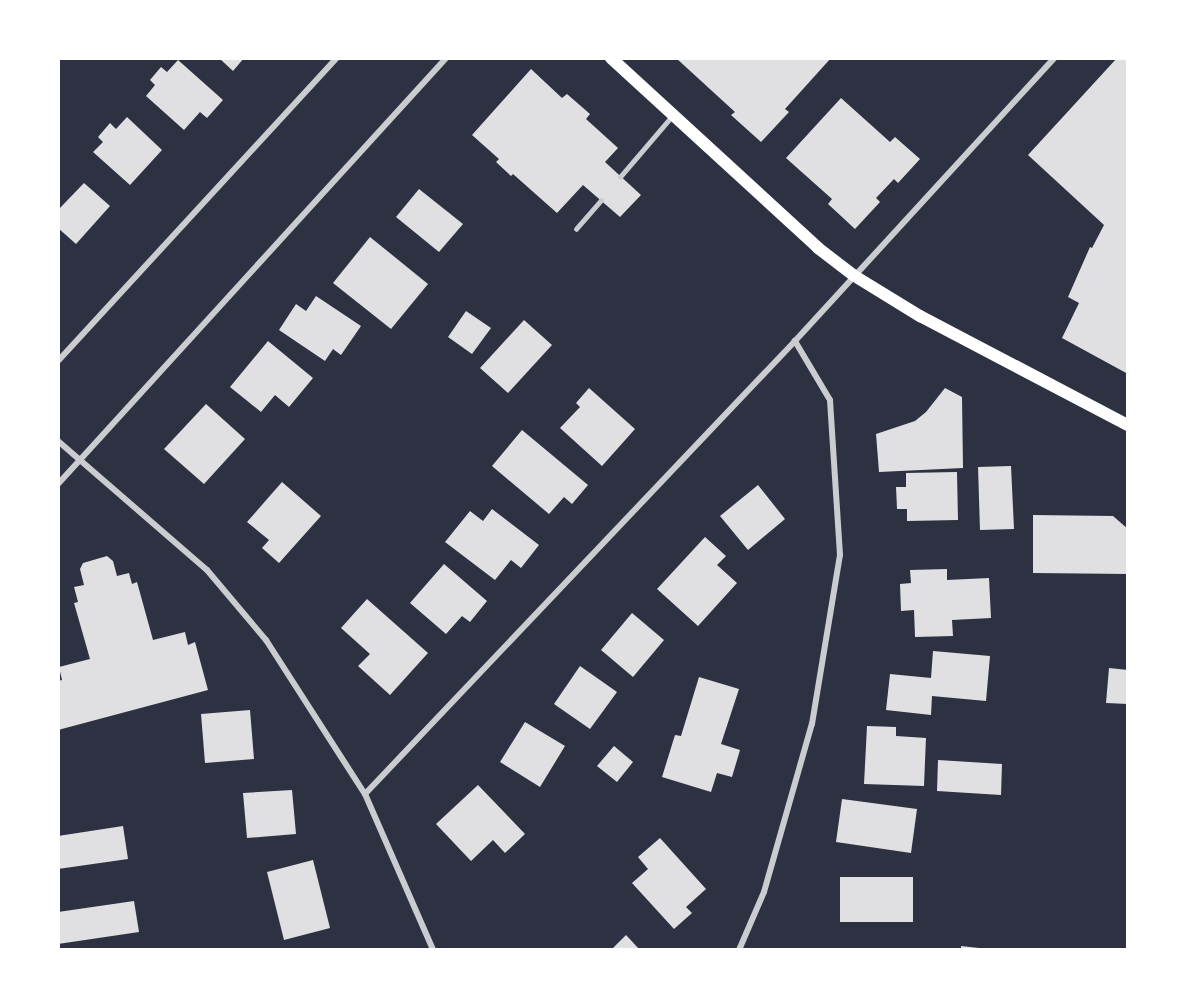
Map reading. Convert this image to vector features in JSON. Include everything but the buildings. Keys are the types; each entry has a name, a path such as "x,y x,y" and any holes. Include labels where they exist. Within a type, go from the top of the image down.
{"main road":[{"path":"611,58 818,248 853,275 920,316 1128,425"}],"street":[{"path":"58,361 337,58"},
{"path":"58,484 446,58"},
{"path":"365,794 795,341 1054,58"},
{"path":"739,950 764,892 812,724 840,555 830,400 795,341"},
{"path":"58,441 214,579 266,640 365,794 433,950"}],"lane":[{"path":"620,177 673,115"},
{"path":"576,229 601,200"}]}
